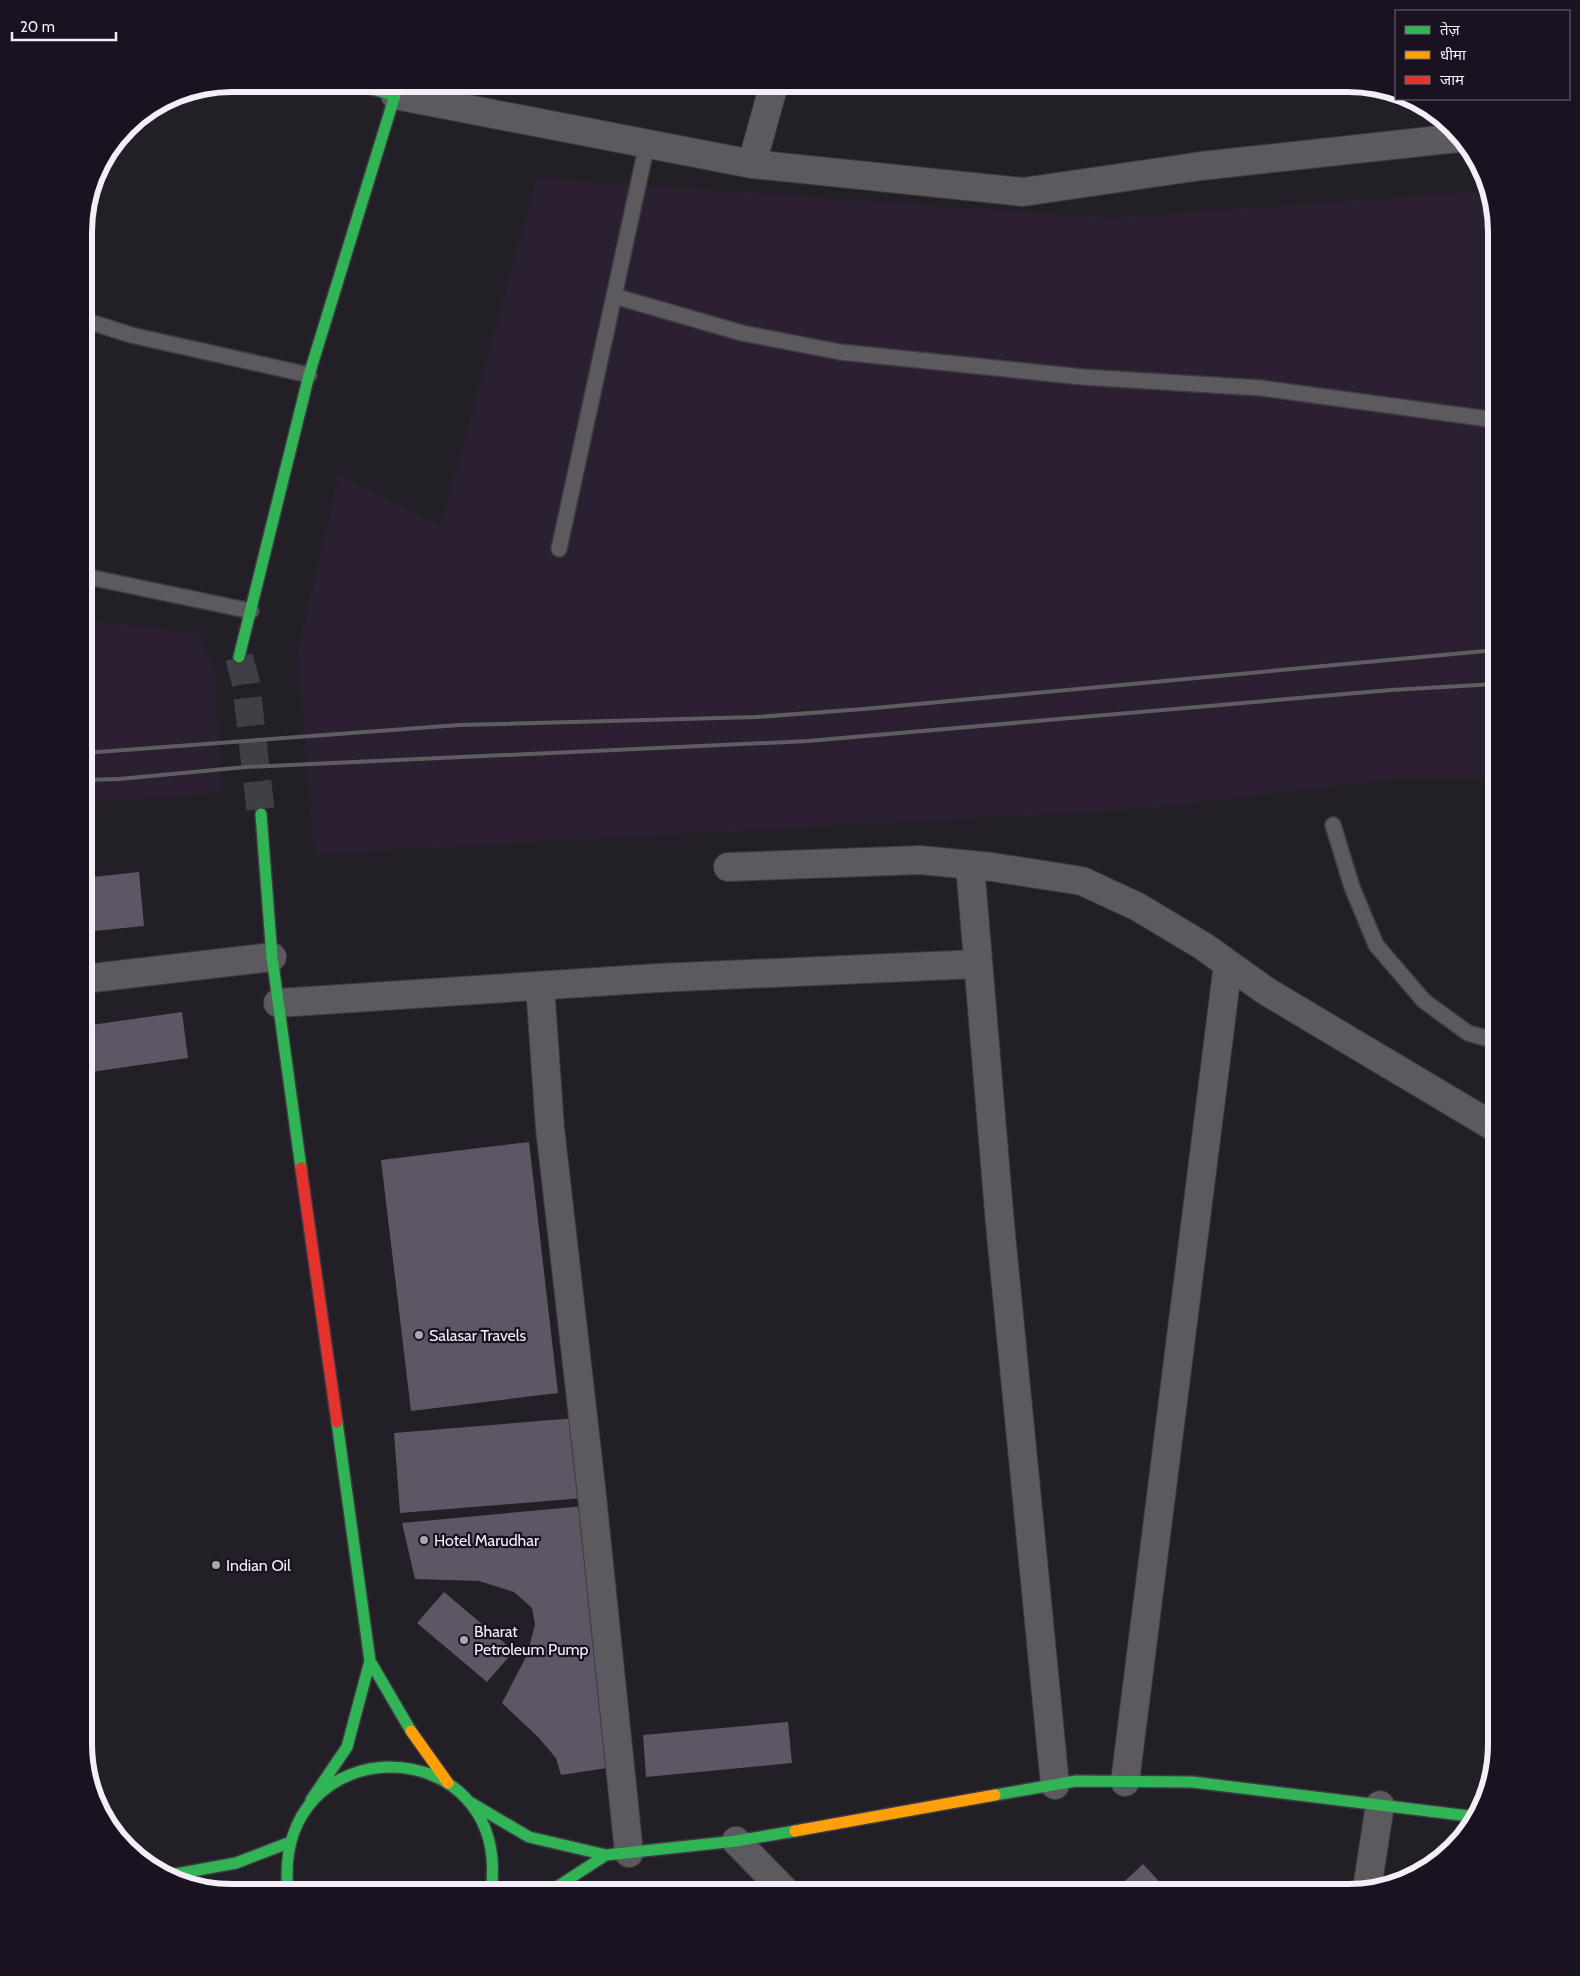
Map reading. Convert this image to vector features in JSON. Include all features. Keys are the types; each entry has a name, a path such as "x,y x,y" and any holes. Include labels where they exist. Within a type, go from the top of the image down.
{"street":[{"path":"239,657 309,375 395,93"},
{"path":"414,93 647,144 752,164 1023,192 1201,166 1452,139"},
{"path":"752,164 772,93"},
{"path":"261,814 272,956 278,1003 370,1661 403,1719 448,1783 468,1801 529,1837 618,1854 736,1841 1076,1781 1192,1782 1468,1816"},
{"path":"728,868 920,860 1082,881 1138,907 1228,964 1266,991 1488,1123"},
{"path":"970,865 1000,1224 1055,1785"},
{"path":"93,978 272,956"},
{"path":"278,1003 657,978 978,964"},
{"path":"1125,1782 1158,1533 1179,1347 1228,964"},
{"path":"540,986 550,1128 591,1487 618,1854"},
{"path":"286,1884 285,1877 288,1843 306,1807 347,1747 370,1661"},
{"path":"306,1807 336,1780 372,1766 412,1768 448,1783"},
{"path":"468,1801 487,1831 494,1865 492,1884"},
{"path":"1368,1882 1380,1805"},
{"path":"736,1841 778,1884"},
{"path":"180,1873 236,1863 288,1843"},
{"path":"564,1884 618,1854"}],"lane":[{"path":"560,549 647,144"},
{"path":"614,296 742,333 840,352 1083,377 1260,388 1488,419"},
{"path":"93,323 131,335 309,375"},
{"path":"93,578 251,611"},
{"path":"1333,825 1352,887 1376,945 1424,1001 1468,1033 1488,1039"}],"shaded area":[{"path":"537,178 1111,218 1481,192 1483,196 1488,232 1488,778 1402,778 1143,809 315,854 297,654 339,474 441,525"},
{"path":"93,621 197,633 216,674 221,793 93,802"}],"building":[{"path":"139,872 144,926 93,931 93,877"},
{"path":"182,1012 188,1058 93,1072 93,1025"},
{"path":"529,1142 558,1393 411,1411 381,1160"},
{"path":"576,1418 583,1498 400,1513 394,1433"},
{"path":"584,1506 607,1768 561,1775 556,1758 538,1737 502,1703 527,1655 535,1625 532,1608 514,1592 479,1581 415,1579 402,1523"},
{"path":"444,1592 514,1651 487,1682 417,1623"},
{"path":"788,1722 792,1763 646,1777 643,1735"},
{"path":"1143,1864 1162,1884 1122,1884"}],"tunnel":[{"path":"239,657 246,683 261,814"}],"railway":[{"path":"93,752 459,725 757,717 864,709 1488,651"},
{"path":"93,780 246,767 808,741 1391,690 1488,684"}],"traffic: fast":[{"path":"387,93 395,95 395,93"},
{"path":"239,657 309,375 395,95"},
{"path":"261,814 272,957 301,1168"},
{"path":"337,1422 370,1661 411,1731"},
{"path":"311,1800 347,1747 370,1661"},
{"path":"289,1884 292,1837 315,1798 350,1775 391,1767 432,1775 466,1799 488,1838 491,1884"},
{"path":"995,1795 1076,1781 1192,1782 1468,1816"},
{"path":"468,1801 529,1837 606,1855 736,1841 795,1831"},
{"path":"180,1873 236,1863 288,1843"},
{"path":"561,1884 606,1855"}],"traffic: slow":[{"path":"411,1731 448,1783"},
{"path":"795,1831 995,1795"}],"traffic: jam":[{"path":"301,1168 337,1422"}],"place":[{"name":"Salasar Travels","path":"419,1335"},
{"name":"Hotel Marudhar","path":"424,1540"},
{"name":"Indian Oil","path":"216,1565"},
{"name":"Bharat Petroleum Pump","path":"464,1640"}]}
